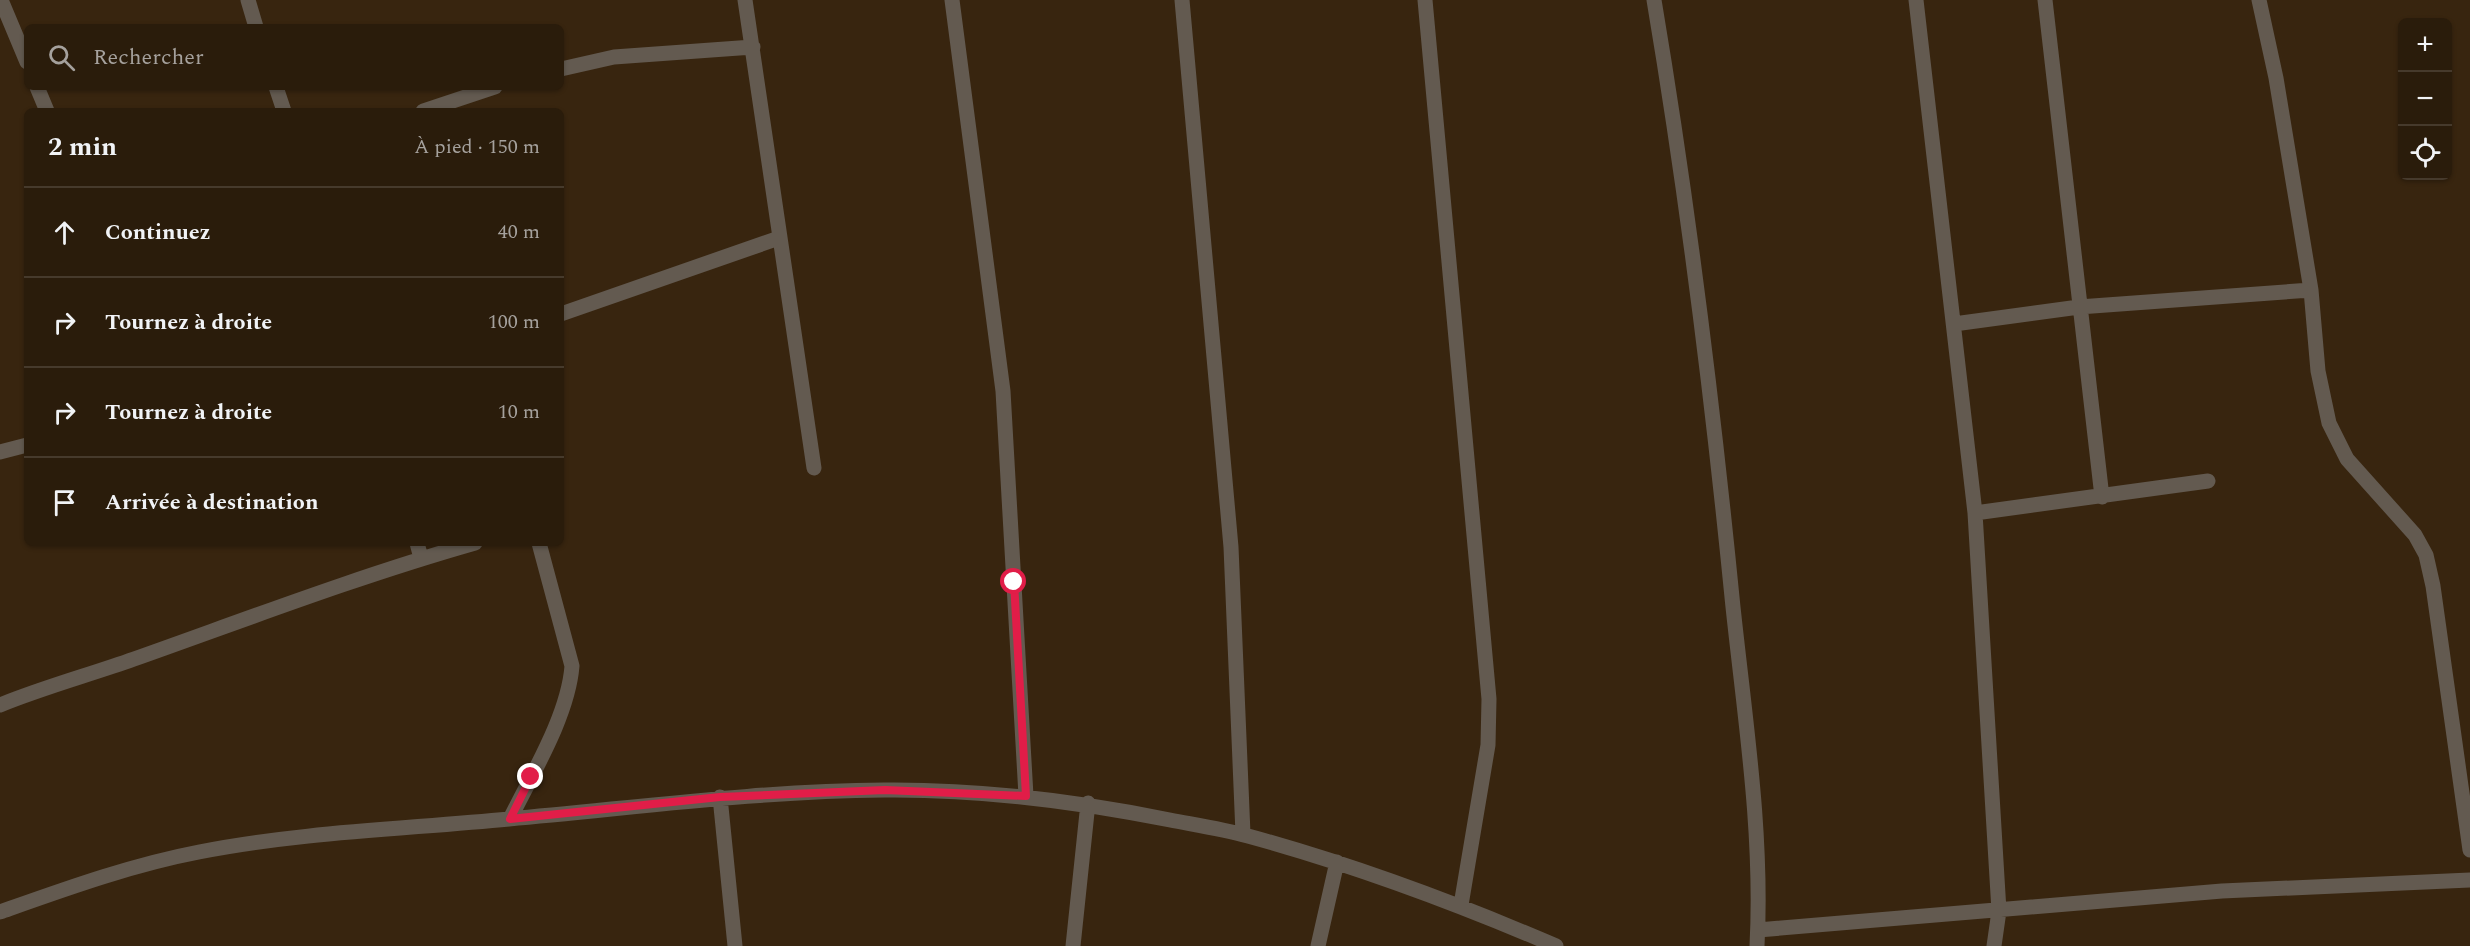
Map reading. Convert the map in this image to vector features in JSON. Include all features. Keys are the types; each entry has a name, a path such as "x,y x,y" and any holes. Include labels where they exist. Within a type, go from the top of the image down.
{"street":[{"path":"1,0 24,56"},
{"path":"248,0 255,24"},
{"path":"745,0 814,468"},
{"path":"952,0 1003,391 1026,796"},
{"path":"1182,0 1231,547 1243,834"},
{"path":"1425,0 1489,699 1488,745 1461,905"},
{"path":"1654,0 1679,150 1719,464 1758,849 1757,946"},
{"path":"1916,0 1976,513 1998,911 1994,946"},
{"path":"2045,0 2102,497"},
{"path":"2259,0 2276,78 2311,290 2318,371 2329,423 2347,459 2415,535 2426,555 2433,586 2470,850"},
{"path":"564,68 614,57 753,47"},
{"path":"38,90 46,108"},
{"path":"277,90 283,108"},
{"path":"432,108 486,90"},
{"path":"564,313 779,238"},
{"path":"1954,324 2079,307 2311,290"},
{"path":"0,452 24,447"},
{"path":"1976,513 2208,481"},
{"path":"418,546 422,558"},
{"path":"0,705 362,576 464,546"},
{"path":"510,819 561,713 570,686 572,666 540,546"},
{"path":"0,912 104,875 198,852 298,837 510,819 720,797 885,790 1026,796 1088,803 1243,834 1337,861 1461,905 1556,946"},
{"path":"720,797 735,946"},
{"path":"1073,946 1088,803"},
{"path":"1318,946 1337,861"},
{"path":"1758,930 2222,891 2470,880"}],"route":[{"path":"531,777 510,819 720,797 885,790 1026,796 1014,582"}]}
